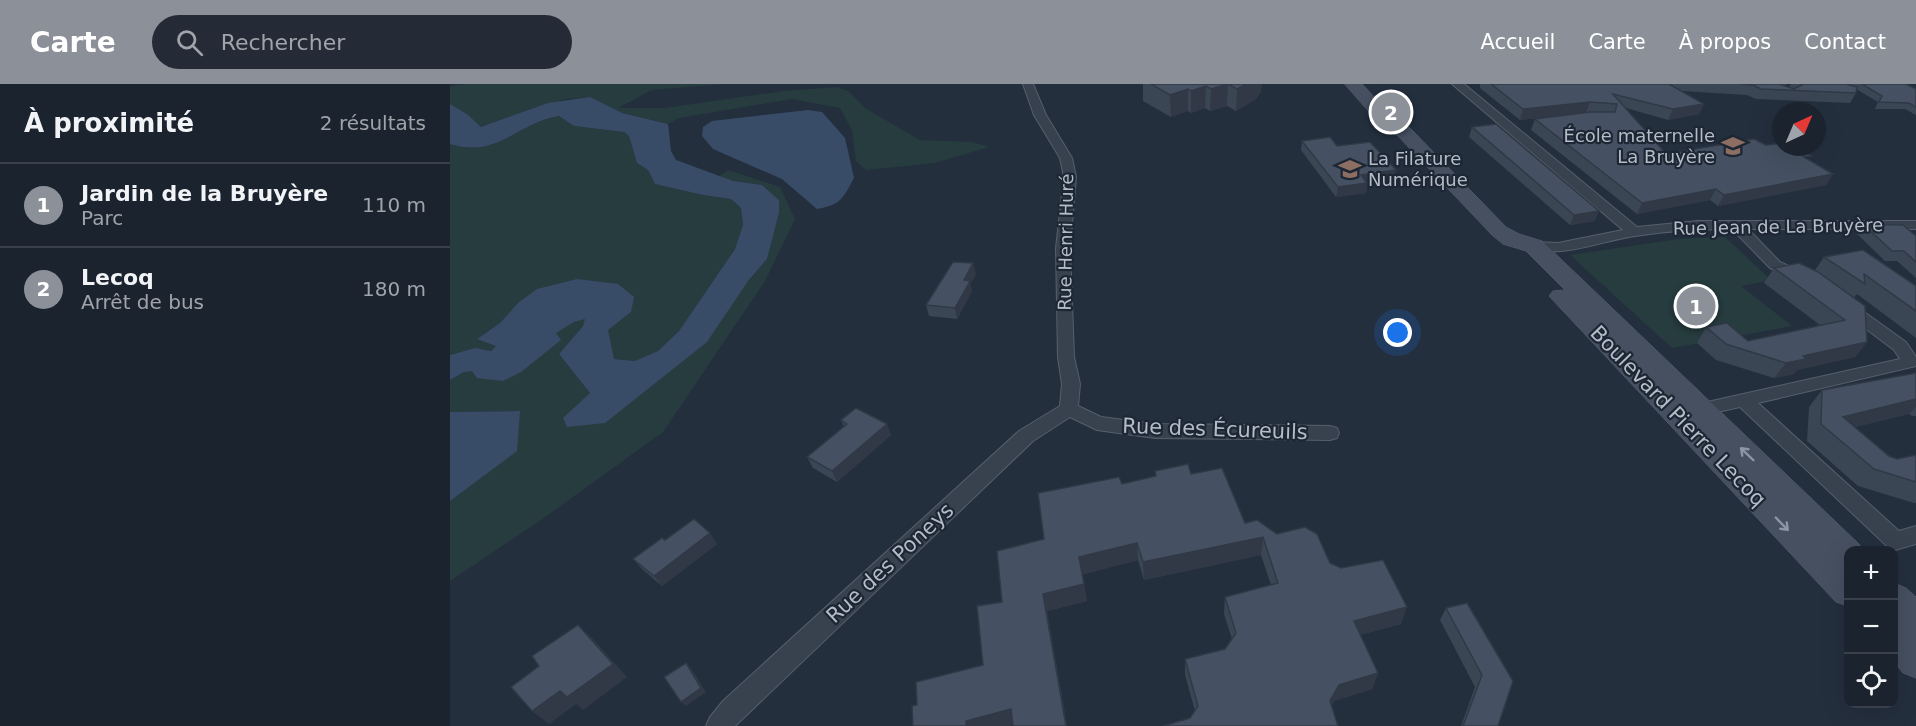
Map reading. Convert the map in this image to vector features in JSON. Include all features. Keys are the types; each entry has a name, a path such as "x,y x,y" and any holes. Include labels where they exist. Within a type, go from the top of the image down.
{"street":[{"name":"Rue Henri Huré","path":"1028,84 1040,115 1066,158 1070,177 1063,248 1066,357 1071,384 1069,409"},
{"path":"1353,84 1364,84"},
{"name":"Boulevard Pierre Lecoq","path":"1353,84 1386,120 1404,132 1498,231 1523,242 1515,249 1689,412 1844,550"},
{"path":"1457,84 1634,232"},
{"path":"1511,127 1529,125"},
{"name":"Rue Jean de La Bruyère","path":"1523,242 1558,247 1634,232 1698,225 1916,225"},
{"path":"1736,225 1775,266 1814,282"},
{"path":"1897,225 1916,242"},
{"path":"1689,412 1911,362 1900,346 1833,297"},
{"path":"1745,401 1895,541 1916,535"},
{"name":"Rue des Écureuils","path":"1069,409 1097,423 1155,431 1329,433"},
{"name":"Rue des Poneys","path":"719,726 740,702 1026,436 1069,409"},
{"name":"Boulevard Pierre Lecoq","path":"1689,412 1844,587"},
{"path":"1895,600 1916,621"},
{"path":"1898,642 1916,660"}],"green space":[{"path":"468,84 723,84 652,90 618,108 665,108 784,91 837,87 848,91 865,108 920,140 972,142 989,147 935,163 866,170 856,161 852,130 840,108 792,99 679,118 668,124 622,113 590,97 566,99 481,127 450,104 450,86"},
{"path":"559,116 574,126 624,132 629,136 637,163 648,170 655,184 731,199 741,208 743,225 735,249 679,331 658,351 635,361 614,359 607,330 631,312 518,303 500,323 478,338 496,346 491,351 475,348 450,355 450,144 482,147 507,138 531,125"},
{"path":"728,170 780,187 795,219 765,281 663,432 541,520 450,581 450,501 519,411 450,412 450,380 464,372 561,339 555,333 586,318 583,326 559,354 590,393 567,427 748,281 767,259 779,213 779,200 762,185 718,177"},
{"path":"1725,237 1771,280 1741,286 1792,326 1672,348 1570,255 1679,239"}],"water":[{"path":"590,97 622,113 668,124 671,151 676,160 733,181 762,185 779,200 779,213 767,259 748,281 707,342 605,423 567,427 563,418 590,393 559,354 583,326 585,319 574,322 556,333 561,340 521,372 503,381 477,378 472,371 464,372 450,380 450,355 475,348 491,351 496,346 477,339 500,323 518,303 537,289 577,279 618,284 634,297 631,312 608,330 614,359 635,361 658,351 679,331 735,249 743,225 741,208 731,199 655,184 648,170 637,163 629,136 624,132 574,126 559,116 531,125 507,138 482,147 450,144 450,104 468,115 481,127 548,103"},
{"path":"808,110 822,112 845,138 854,178 840,200 817,209 782,179 713,149 702,136 703,127 712,121"},
{"path":"520,411 517,451 450,501 450,412"}],"building":[{"path":"1151,84 1228,84 1211,89 1206,86 1191,91 1188,89 1170,95"},
{"path":"1228,84 1246,84 1237,89"},
{"path":"1491,84 1669,84 1704,104 1673,109 1613,94 1666,154 1754,139 1766,145 1772,144 1772,156 1812,156 1804,157 1833,174 1724,195 1716,189 1642,203 1535,119 1590,112 1615,112 1617,104 1590,102 1523,109"},
{"path":"1741,84 1779,84 1794,89 1801,84 1846,84 1857,87 1856,93 1761,89 1753,85"},
{"path":"1862,84 1906,84 1916,89 1916,107 1909,103 1879,102 1882,96"},
{"path":"1496,124 1599,211 1574,215 1472,127"},
{"path":"1330,137 1337,146 1370,142 1396,170 1361,175 1367,183 1338,187 1302,141"},
{"path":"1863,224 1903,225 1916,236 1916,262 1904,251 1892,251"},
{"path":"1863,250 1916,286 1916,311 1864,274 1865,284 1824,257"},
{"path":"953,262 973,263 964,280 970,281 955,308 926,305"},
{"path":"1799,263 1818,272 1865,306 1867,342 1803,356 1806,359 1786,363 1726,344 1706,327 1727,323 1748,341 1845,320 1774,268"},
{"path":"1916,373 1916,399 1843,417 1889,456 1897,459 1916,455 1916,482 1874,469 1821,424 1822,390"},
{"path":"856,408 887,424 832,471 807,457 847,424 841,420"},
{"path":"1188,464 1191,474 1222,468 1245,523 1257,520 1277,534 1305,527 1317,534 1330,563 1341,568 1383,560 1407,607 1354,621 1378,673 1339,685 1330,701 1338,726 1163,726 1190,718 1198,706 1185,659 1225,649 1236,633 1225,597 1278,583 1263,537 1143,562 1137,543 1079,557 1084,584 1043,594 1066,726 1013,726 1011,709 966,721 966,726 913,726 912,706 917,705 916,682 983,665 977,606 1002,602 997,551 1044,539 1038,493 1119,477 1122,484 1156,476 1155,471"},
{"path":"694,519 710,533 654,576 633,559 662,538 665,540"},
{"path":"1467,603 1513,681 1498,726 1463,726 1482,675 1446,608"},
{"path":"578,625 613,664 567,697 560,691 532,711 511,687 539,666 532,656"},
{"path":"686,663 701,688 681,702 664,677"}],"place":[{"name":"Lecoq","path":"1391,112"},
{"name":"École maternelle La Bruyère","path":"1733,146"},
{"name":"La Filature Numérique","path":"1350,169"},
{"name":"Jardin de la Bruyère","path":"1696,306"}]}
